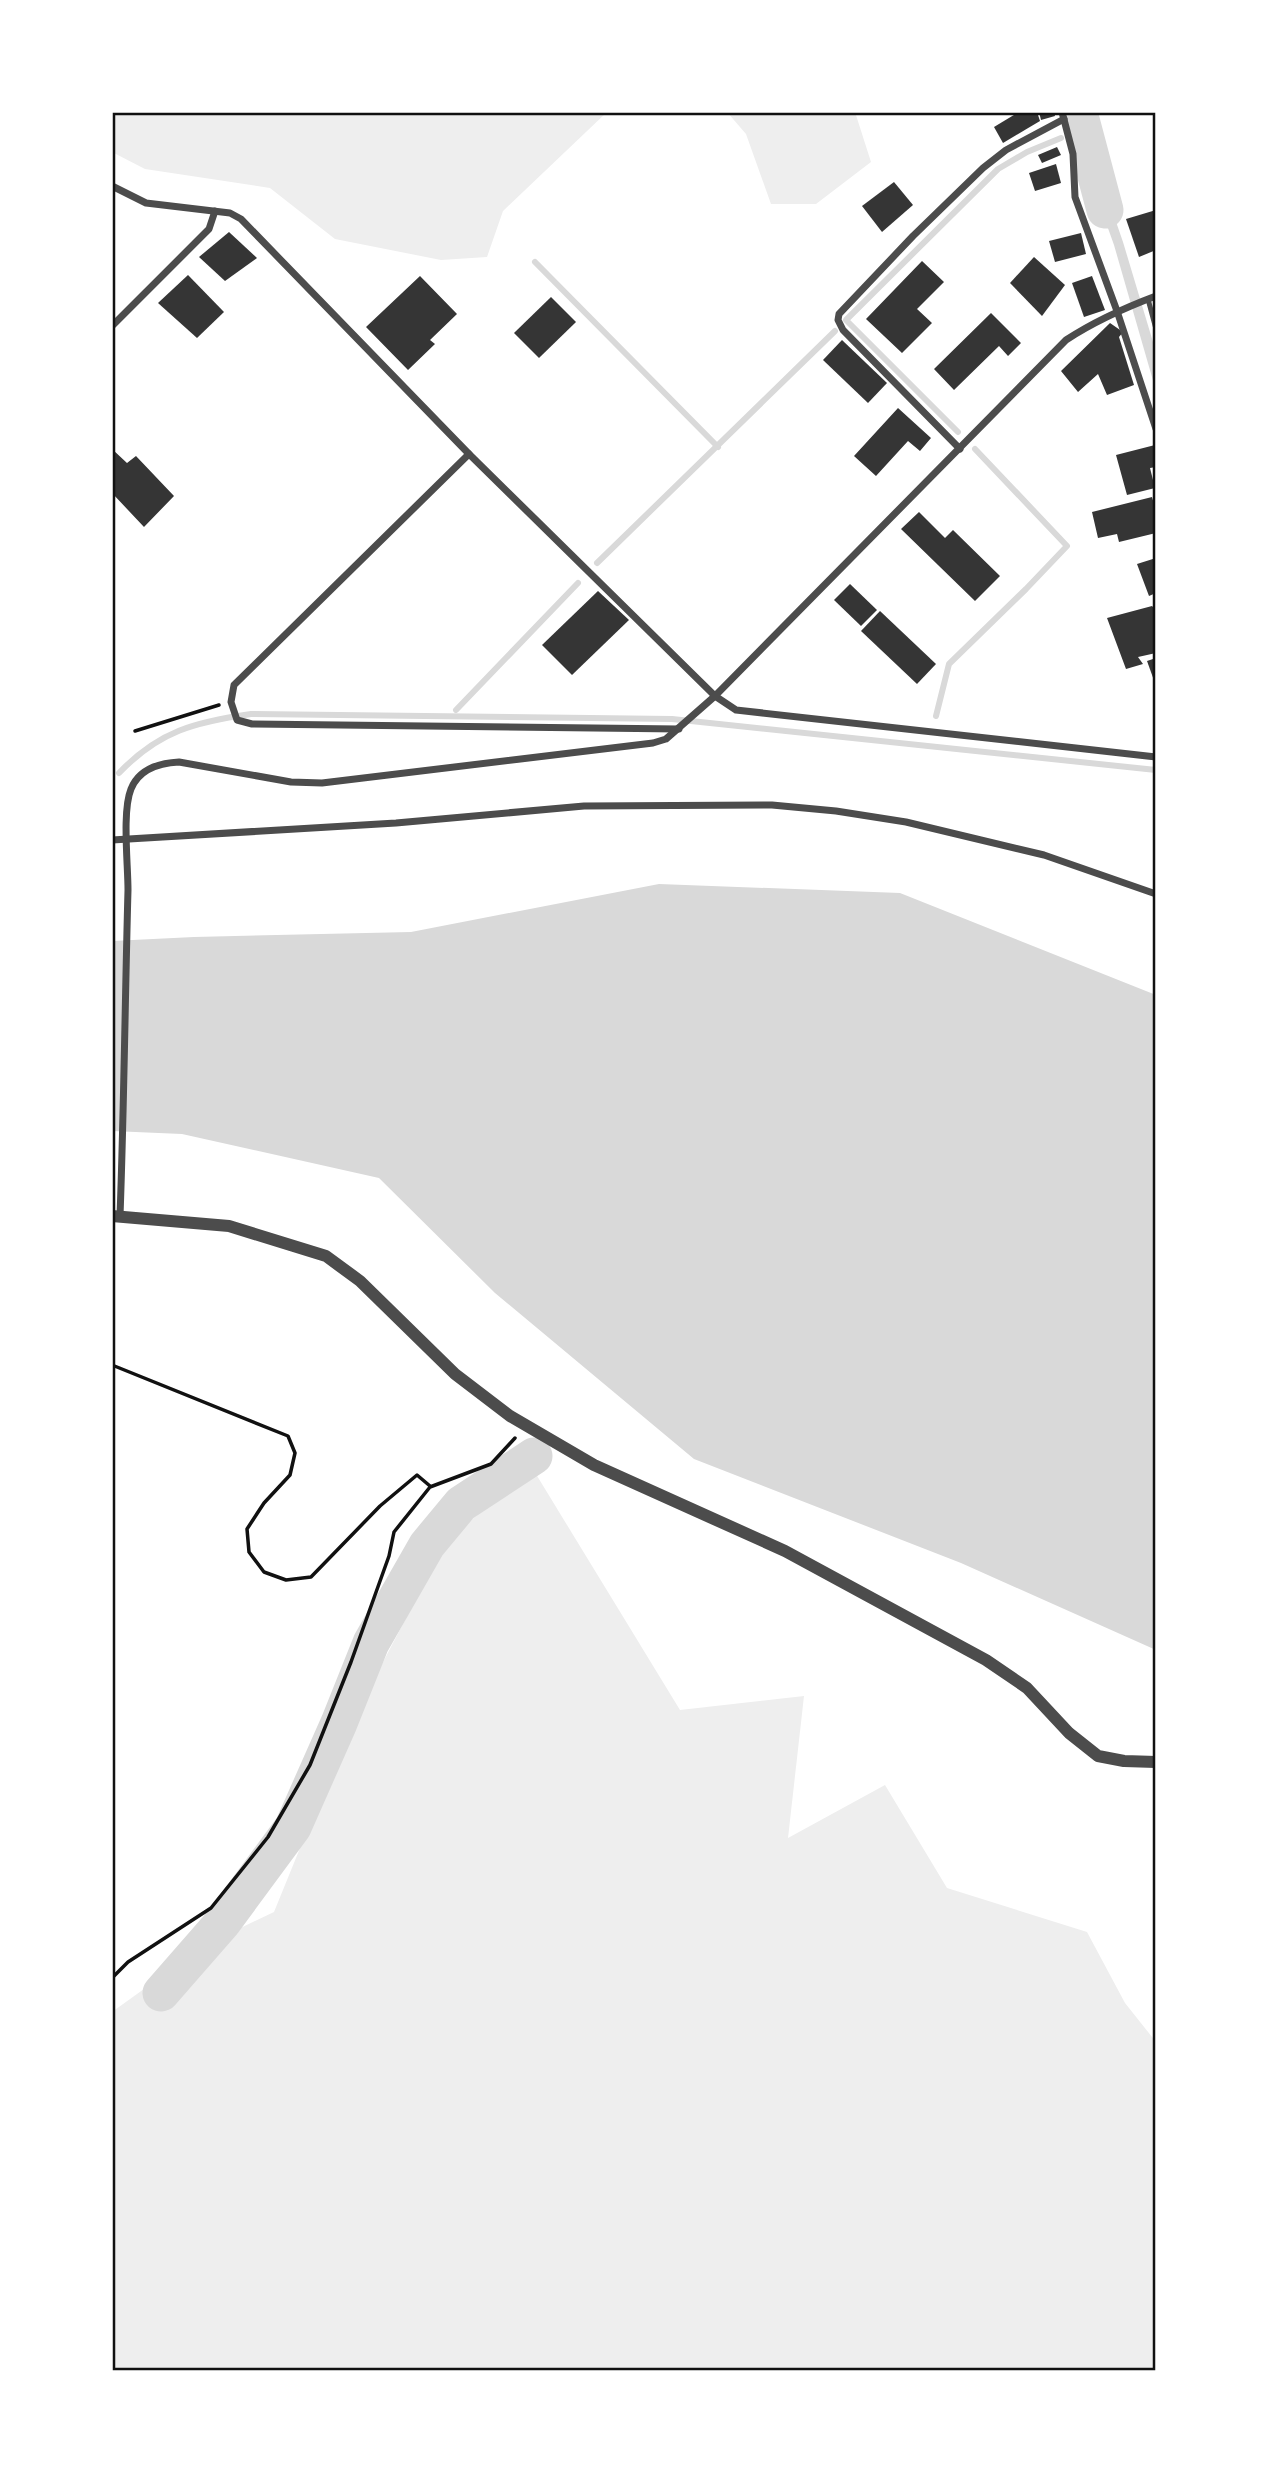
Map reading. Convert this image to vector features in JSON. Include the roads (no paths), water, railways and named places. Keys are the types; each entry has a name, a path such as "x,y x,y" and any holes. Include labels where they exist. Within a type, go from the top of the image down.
{"street":[{"path":"960,449 843,330 838,320 839,314 904,245 983,168 1006,150 1063,115 1073,154 1075,197 1156,429"},
{"path":"112,186 146,203 230,213 250,228 469,454 727,705 745,713 1156,757"},
{"path":"112,326 209,229 215,211"},
{"path":"1150,299 1117,311 1066,340 715,696 666,739 653,743 322,783 291,782 179,762 151,767 140,775 127,801 121,1185 116,1216 229,1226 326,1256 360,1282 455,1374 526,1426 594,1465 785,1550 986,1660 1027,1688 1069,1733 1098,1756 1124,1761 1156,1762"},
{"path":"469,454 234,685 232,705 237,720 252,724 685,724"},
{"path":"112,840 396,823 584,806 772,805 836,811 906,822 1044,855 1156,894"}],"lane":[{"path":"1150,299 1156,328"}],"waterway":[{"path":"1079,112 1105,210"},
{"path":"1080,129 1084,128"},
{"path":"958,432 846,320 998,169 1027,152 1061,138"},
{"path":"535,262 718,447"},
{"path":"597,563 835,331"},
{"path":"936,716 949,664 1067,546 975,449"},
{"path":"456,710 578,583"},
{"path":"119,773 149,747 179,731 195,725 251,714 672,719 1156,770"},
{"path":"161,1993 223,1922 293,1827 371,1643 427,1545 461,1504 534,1456"}]}
